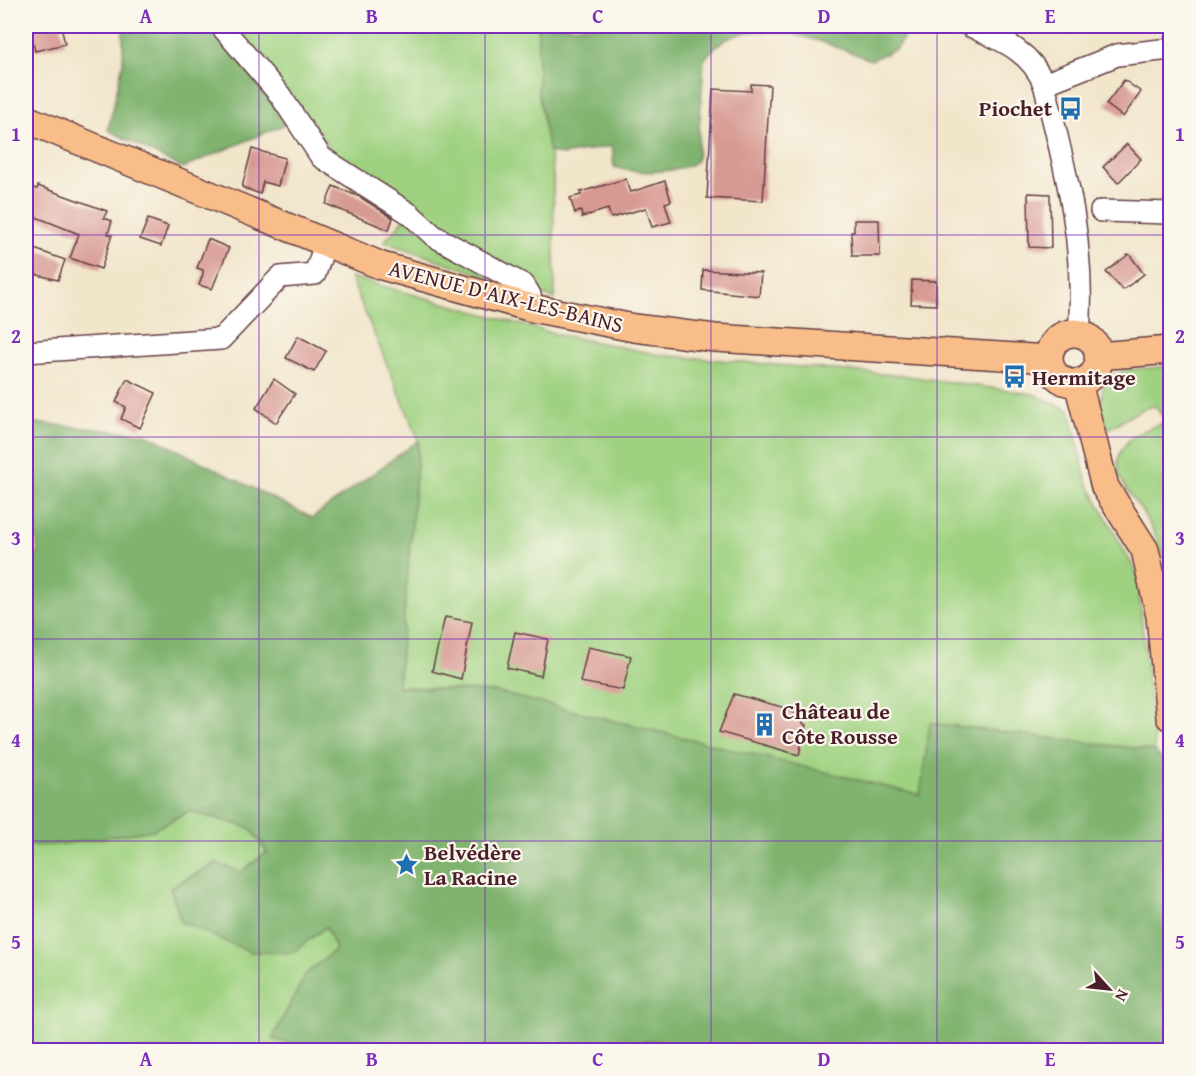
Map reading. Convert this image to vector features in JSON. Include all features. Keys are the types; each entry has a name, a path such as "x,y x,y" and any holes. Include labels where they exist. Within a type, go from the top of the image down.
{"main road":[{"name":"AVENUE D'AIX-LES-BAINS","path":"26,119 382,266 532,308 622,326 715,338 1049,359"},
{"path":"1079,334 1090,339 1098,356 1096,369 1092,376 1078,383 1055,376 1049,359 1053,345 1059,339 1066,335 1079,334"},
{"path":"1098,356 1170,350"},
{"path":"1078,383 1105,487 1145,550 1160,616 1170,717"}],"street":[{"path":"221,26 280,95 321,157 410,214 434,236 524,285 530,295 532,308"},
{"path":"970,26 1020,51 1038,69 1044,84 1075,211 1079,334"},
{"path":"1044,84 1118,55 1170,50"},
{"path":"1101,211 1170,213"},
{"path":"26,352 221,339 280,277 315,274 325,244"}],"green space":[{"path":"123,26 209,26 288,123 182,168 108,130 123,63"},
{"path":"209,26 538,26 538,91 553,174 555,299 384,242 409,214 332,154 312,122 288,123"},
{"path":"538,26 910,26 910,28 896,49 871,60 830,45 784,33 761,31 739,34 720,43 704,60 697,161 679,168 645,172 614,167 612,146 563,155 549,152 538,91"},
{"path":"350,277 556,334 661,355 907,376 1033,394 1070,410 1086,480 1137,574 1155,751 930,723 921,796 498,693 397,686 419,440"},
{"path":"1170,366 1170,561 1163,556 1154,532 1124,485 1118,468 1118,459 1129,440 1166,421 1155,406 1142,409 1108,429 1101,404 1106,379 1126,370"},
{"path":"26,422 146,434 312,518 419,440 398,687 496,692 920,795 930,723 1155,751 1170,769 1170,1050 704,1050 654,1040 556,1050 325,1050 272,1039 306,974 336,949 326,927 292,953 250,952 181,922 170,888 217,863 241,872 267,852 250,828 189,811 153,830 63,844 26,846 26,552 38,555 34,506 26,502"},
{"path":"189,811 250,827 267,852 241,872 216,863 170,887 181,922 292,952 326,927 337,948 306,974 272,1039 325,1050 26,1050 26,846 63,844 153,830"},
{"path":"654,1040 704,1050 556,1050 564,1048"}],"building":[{"path":"29,26 61,26 65,44 35,51"},
{"path":"1124,80 1141,92 1123,117 1106,104"},
{"path":"751,84 770,85 763,201 707,198 713,89 751,91"},
{"path":"1127,144 1141,159 1118,183 1103,167"},
{"path":"252,149 285,158 278,186 263,182 260,194 242,187"},
{"path":"626,179 631,192 665,181 671,201 665,203 671,222 652,227 646,208 611,218 608,209 582,217 581,211 575,213 570,198 581,195 580,192"},
{"path":"26,186 37,189 38,186 107,211 104,218 112,221 108,234 112,235 101,269 70,258 79,234 26,213"},
{"path":"333,186 360,197 393,218 389,230 326,204"},
{"path":"1028,193 1050,194 1051,248 1029,247"},
{"path":"148,219 168,226 161,246 140,239"},
{"path":"854,220 879,220 880,256 852,256 851,232 854,232"},
{"path":"208,239 229,248 212,289 199,285 203,270 197,268"},
{"path":"26,246 65,260 58,280 26,272"},
{"path":"1129,254 1144,274 1123,290 1106,272"},
{"path":"703,270 761,273 759,296 702,290"},
{"path":"912,280 936,281 936,305 911,304"},
{"path":"298,336 326,351 314,372 286,358"},
{"path":"127,379 156,393 140,428 121,419 126,407 116,402"},
{"path":"274,379 295,394 276,423 256,408"},
{"path":"445,617 472,622 461,679 432,671"},
{"path":"515,632 548,639 541,676 507,668"},
{"path":"588,647 631,656 623,690 580,682"},
{"name":"Château de Côte Rousse","path":"734,694 793,710 792,712 804,716 802,723 806,725 799,755 719,732"}],"place":[{"name":"Piochet","path":"1070,108"},
{"name":"Hermitage","path":"1014,377"},
{"name":"Château de Côte Rousse","path":"764,724"},
{"name":"Belvédère La Racine","path":"406,865"}]}
